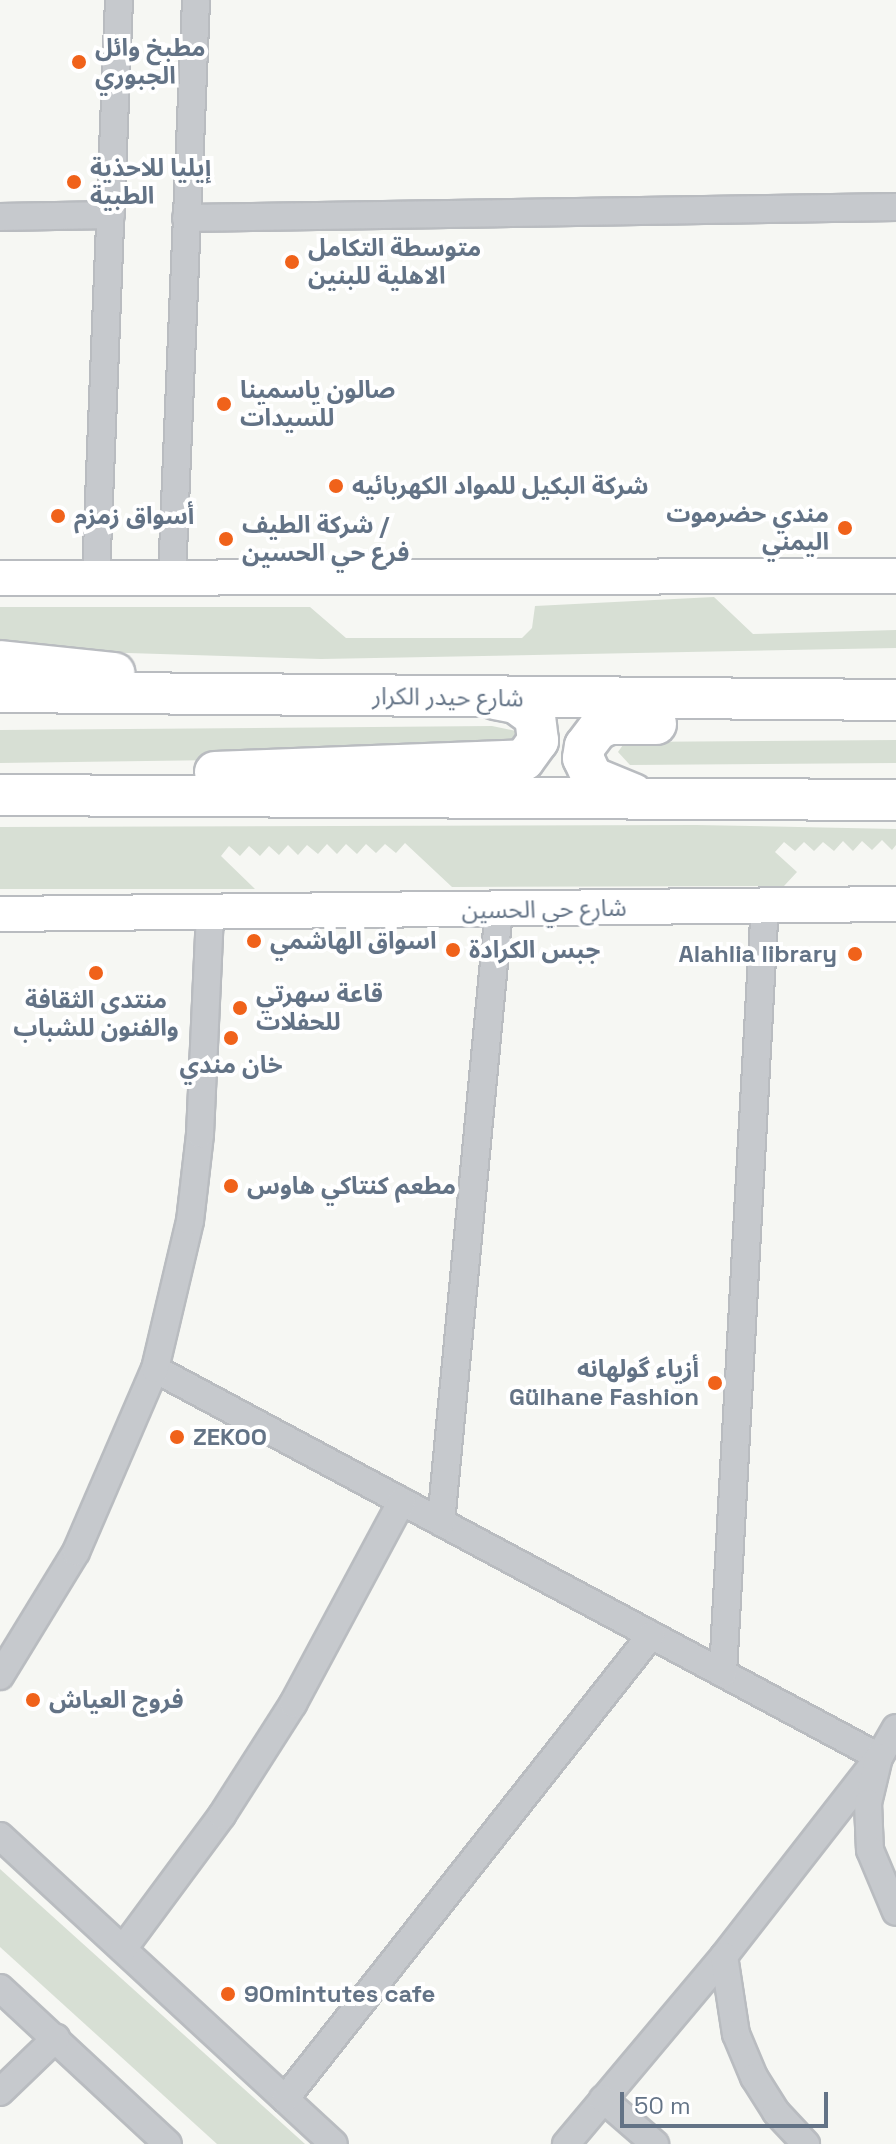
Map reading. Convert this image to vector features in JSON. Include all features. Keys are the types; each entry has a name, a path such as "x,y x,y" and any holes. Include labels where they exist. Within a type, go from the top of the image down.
{"highway":[{"path":"0,661 77,665 162,691"},
{"name":"شارع حيدر الكرار","path":"0,692 162,691 494,698 896,700"},
{"path":"151,793 179,780 234,769 524,760 538,741 535,717 516,703 494,698"},
{"path":"653,798 612,789 592,777 583,758 598,729 610,724 791,725 896,718"},
{"path":"0,795 151,793 653,798 887,804"}],"main road":[{"path":"0,578 96,575 896,576"},
{"name":"شارع حي الحسين","path":"0,914 210,915 765,903 896,904"}],"street":[{"path":"96,575 119,0"},
{"path":"172,576 196,0"},
{"path":"186,218 896,207"},
{"path":"0,217 111,215"},
{"path":"723,1673 765,903"},
{"path":"441,1522 499,910"},
{"path":"0,1676 76,1552 155,1369 190,1221 200,1134 210,915"},
{"path":"155,1369 879,1757"},
{"path":"123,1949 222,1815 293,1704 402,1501"},
{"path":"285,2099 651,1635"},
{"path":"566,2144 724,1956 879,1757 896,1728"},
{"path":"879,1757 868,1803 870,1850 896,1912"},
{"path":"0,1836 334,2144"},
{"path":"724,1956 736,2034 754,2077 776,2112 806,2144"},
{"path":"0,1988 168,2144"},
{"path":"0,2092 56,2038"},
{"path":"603,2099 655,2144"}],"shaded area":[{"path":"714,597 753,634 896,630 896,648 321,659 0,649 0,607 310,607 346,638 522,638 532,628 535,606"},
{"path":"492,726 516,731 520,740 294,759 0,763 0,730"},
{"path":"896,740 896,763 630,765 618,752 625,742"},
{"path":"696,825 896,829 896,845 892,850 882,840 872,850 862,841 853,851 843,841 834,851 823,842 814,851 804,842 795,851 784,842 775,852 797,872 784,886 452,887 405,843 396,853 385,844 376,853 366,844 357,854 346,844 337,854 327,844 318,854 307,845 298,855 288,845 279,855 269,846 260,856 249,846 240,856 229,846 221,856 255,889 0,889 0,827"},
{"path":"0,1869 305,2144 217,2144 0,1947"}],"place":[{"name":"مطبخ وائل الجبوري","path":"79,62"},
{"name":"إيليا للاحذية الطبية","path":"74,182"},
{"name":"متوسطة التكامل الاهلية للبنين","path":"292,262"},
{"name":"صالون ياسمينا للسيدات","path":"224,404"},
{"name":"شركة البكيل للمواد الكهربائيه","path":"336,486"},
{"name":"أسواق زمزم","path":"58,516"},
{"name":"مندي حضرموت اليمني","path":"845,528"},
{"name":"شركة الطيف / فرع حي الحسين","path":"226,539"},
{"name":"اسواق الهاشمي","path":"254,941"},
{"name":"جبس الكرادة","path":"453,950"},
{"name":"Alahlia library","path":"855,954"},
{"name":"منتدى الثقافة والفنون للشباب","path":"96,973"},
{"name":"قاعة سهرتي للحفلات","path":"240,1008"},
{"name":"خان مندي","path":"231,1038"},
{"name":"مطعم كنتاكي هاوس","path":"231,1186"},
{"name":"أزياء گولهانه Gülhane Fashion","path":"715,1383"},
{"name":"ZEKOO","path":"177,1437"},
{"name":"فروج العياش","path":"33,1700"},
{"name":"90mintutes cafe","path":"228,1994"}]}
